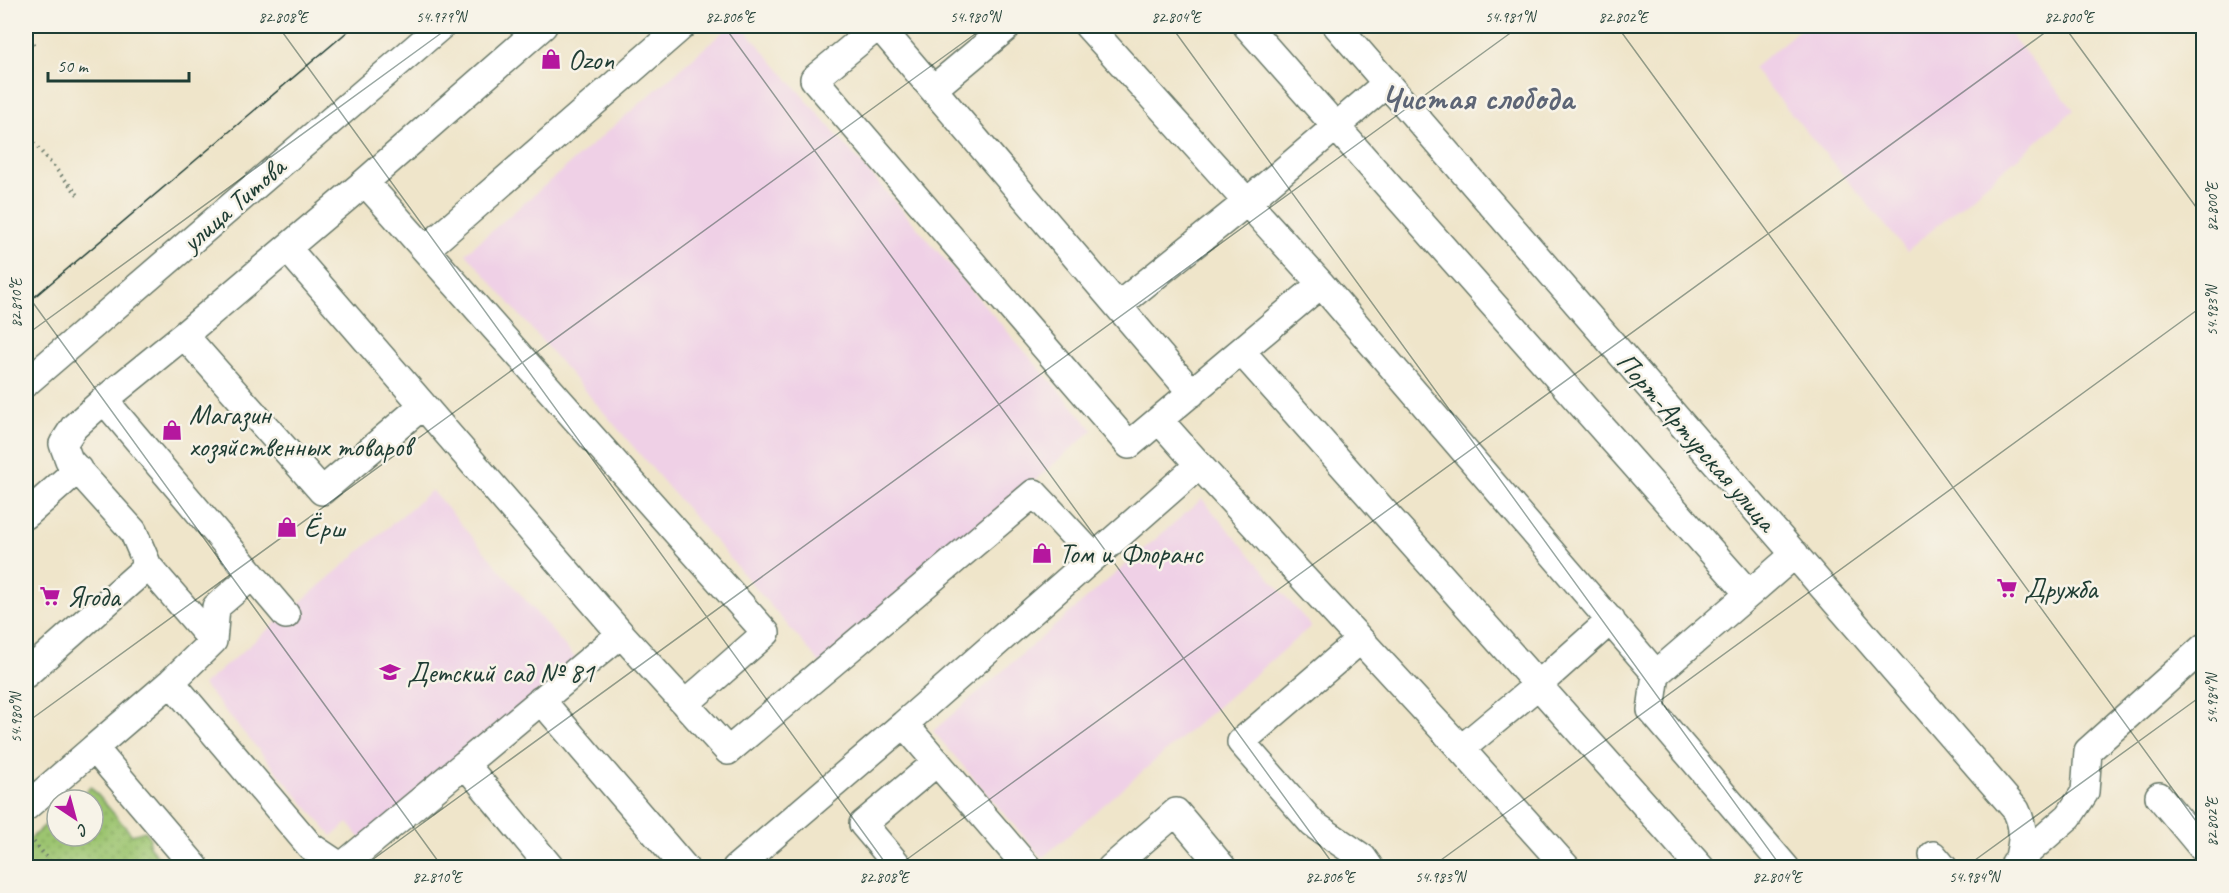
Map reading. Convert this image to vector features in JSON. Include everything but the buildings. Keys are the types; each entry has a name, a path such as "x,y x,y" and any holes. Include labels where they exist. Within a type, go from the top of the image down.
{"street":[{"name":"улица Титова","path":"26,383 441,26"},
{"path":"213,641 147,566 133,531 69,460 63,444 74,427 104,400 365,182 543,26"},
{"path":"426,249 682,26"},
{"path":"1192,393 879,26 814,79 1129,445 1192,393 1321,284"},
{"path":"933,89 1007,26"},
{"path":"1088,26 1321,284 1656,674"},
{"path":"1247,26 1749,594"},
{"name":"Порт-Артурская улица","path":"1337,26 2016,810 2023,824 2023,841 2017,865"},
{"path":"1119,305 1247,202 1387,83"},
{"path":"365,182 766,633 684,704"},
{"path":"286,248 621,634 728,751 1034,493 1093,556"},
{"path":"184,335 322,490 422,406"},
{"path":"1241,351 1701,867"},
{"path":"104,400 286,615"},
{"path":"1159,420 1567,867"},
{"path":"736,867 904,724 1199,465"},
{"path":"26,515 78,469"},
{"path":"1786,867 1651,710 1656,674 1795,554"},
{"path":"26,674 147,566"},
{"path":"26,807 171,682 213,641 216,607 252,576"},
{"path":"1461,749 1611,620"},
{"path":"171,682 310,846 342,867 621,634"},
{"path":"1359,641 1240,742 1313,824 1363,858 1370,867"},
{"path":"2017,865 2070,816 2085,792 2089,773 2088,751 2204,647"},
{"path":"542,700 685,867"},
{"path":"904,724 1028,867"},
{"path":"94,748 196,867"},
{"path":"900,867 863,824 937,762"},
{"path":"465,764 551,867"},
{"path":"2158,796 2204,850"},
{"path":"1111,867 1176,812 1223,867"}],"path":[{"path":"26,34 36,47"},
{"path":"26,134 79,196"},
{"path":"26,833 56,867"},
{"path":"51,862 101,863"}],"shaded area":[{"path":"730,26 742,26 1093,430 822,665 466,253"},
{"path":"1804,26 2003,26 2074,110 1907,251 1753,68"},
{"name":"Детский сад № 81","path":"432,490 576,659 363,841 348,823 332,836 203,685"},
{"path":"1202,499 1311,626 1042,858 933,731"}],"green space":[{"path":"105,803 132,835 145,831 150,837 149,846 167,867 26,867 26,842 45,825 45,848 105,848"}],"tram line":[{"path":"26,304 354,26"}],"place":[{"name":"Ozon","path":"551,59"},
{"name":"Магазин хозяйственных товаров","path":"172,430"},
{"name":"Ёрш","path":"287,527"},
{"name":"Том и Флоранс","path":"1042,553"},
{"name":"Дружба","path":"2007,588"},
{"name":"Ягода","path":"50,596"},
{"name":"Детский сад № 81","path":"390,672"}],"district":[{"name":"Чистая слобода","path":"1477,97"}]}
